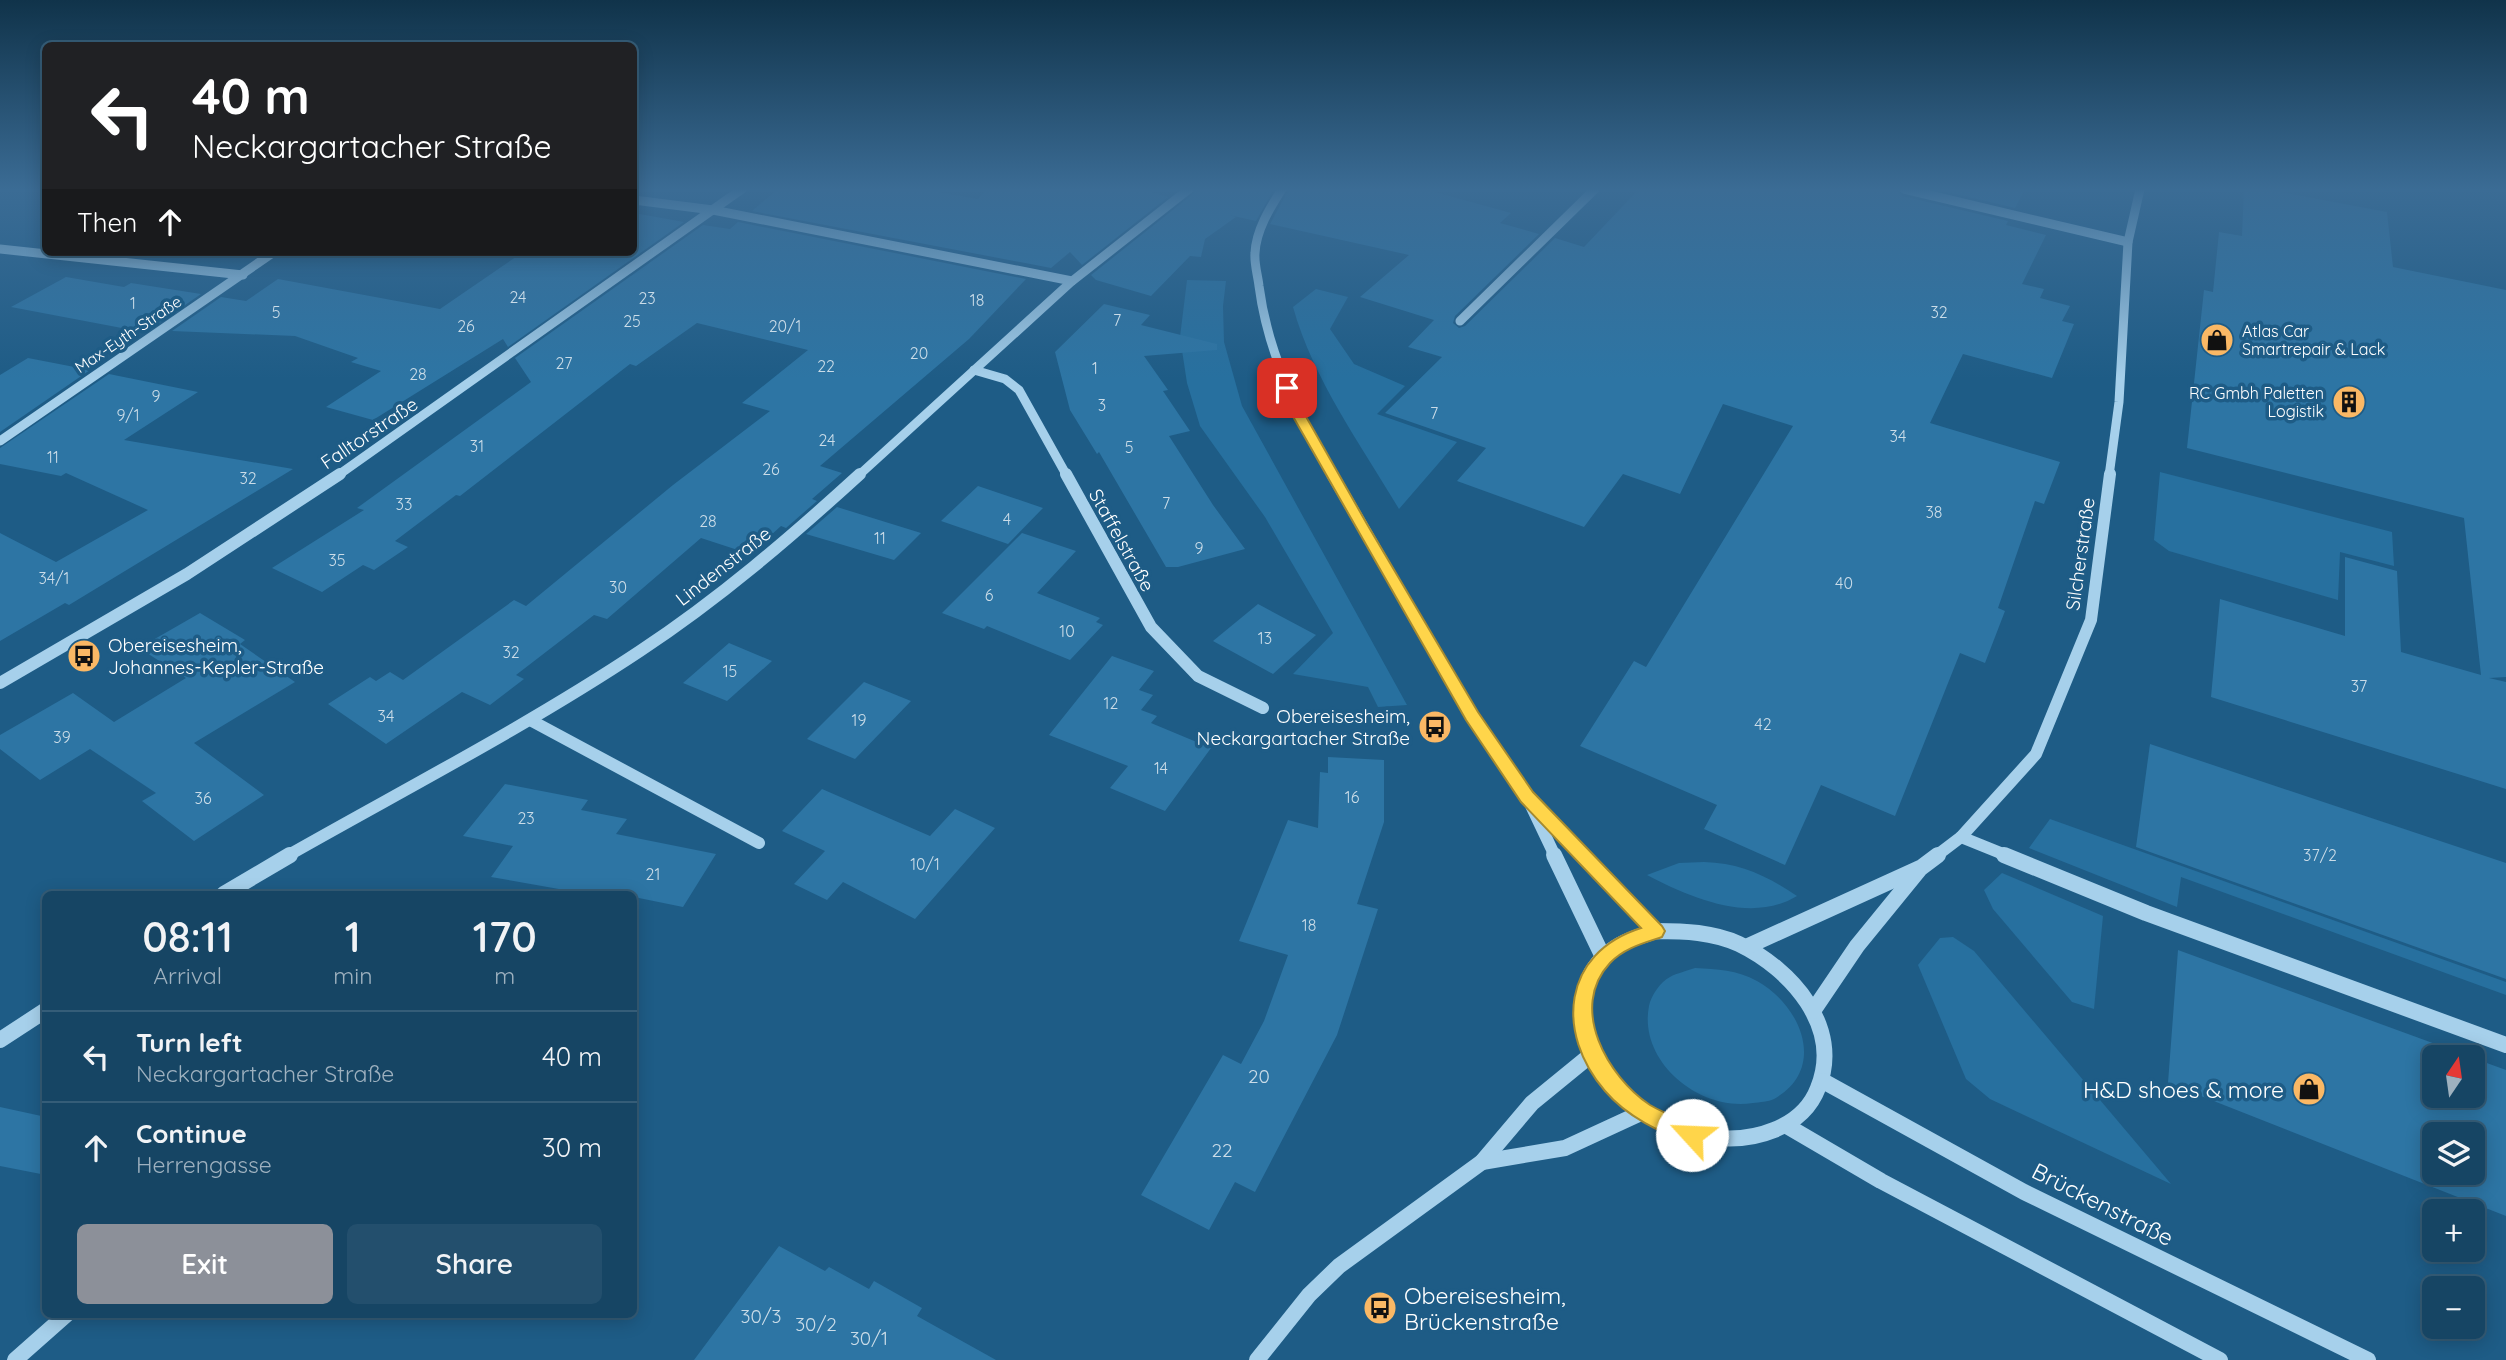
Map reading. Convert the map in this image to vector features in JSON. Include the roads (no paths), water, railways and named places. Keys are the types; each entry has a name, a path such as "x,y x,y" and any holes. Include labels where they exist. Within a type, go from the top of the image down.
{"street":[{"name":"Falltorstraße","path":"0,683 187,573 374,452 654,252"},
{"path":"928,252 1072,281"},
{"name":"Lindenstraße","path":"229,891 372,807 531,721 629,661 785,541 1072,281 1108,252"},
{"path":"1255,252 1263,315 1276,362 1298,413 1472,716 1527,797 1603,957"},
{"path":"1460,321 1530,252"},
{"name":"Silcherstraße","path":"1814,1011 1857,946 1922,867 1961,837 2036,754 2091,620 2119,402 2127,252"},
{"path":"72,256 243,275"},
{"name":"Max-Eyth-Straße","path":"0,441 269,256"},
{"name":"Staffelstraße","path":"974,370 1005,379 1018,390 1151,627 1198,676 1263,708"},
{"path":"531,721 759,843"},
{"path":"1527,797 1656,931"},
{"path":"1961,837 2146,913 2506,1045"},
{"name":"Silcherstraße","path":"1746,947 1922,867"},
{"path":"1656,931 1700,931 1746,947 1785,975 1814,1011 1825,1046 1823,1081 1810,1106 1787,1126 1743,1140 1692,1135 1643,1112 1613,1085 1592,1054 1582,1018 1586,985 1603,957 1626,941 1656,931"},
{"path":"0,1040 42,1013"},
{"path":"1257,1360 1309,1295 1348,1258 1482,1162 1532,1103 1592,1054"},
{"name":"Brückenstraße","path":"1823,1081 1917,1137 2098,1230 2368,1360"},
{"path":"1482,1162 1565,1147 1643,1112"},
{"path":"1787,1126 1881,1181 2220,1360"},
{"path":"15,1360 62,1318"}],"place":[{"name":"Atlas Car Smartrepair & Lack","path":"2217,340"},
{"name":"RC Gmbh Paletten Logistik","path":"2349,402"},
{"name":"Obereisesheim, Johannes-Kepler-Straße","path":"84,656"},
{"name":"Obereisesheim, Neckargartacher Straße","path":"1435,727"},
{"name":"H&D shoes & more","path":"2309,1089"},
{"name":"Obereisesheim, Brückenstraße","path":"1380,1308"}]}
